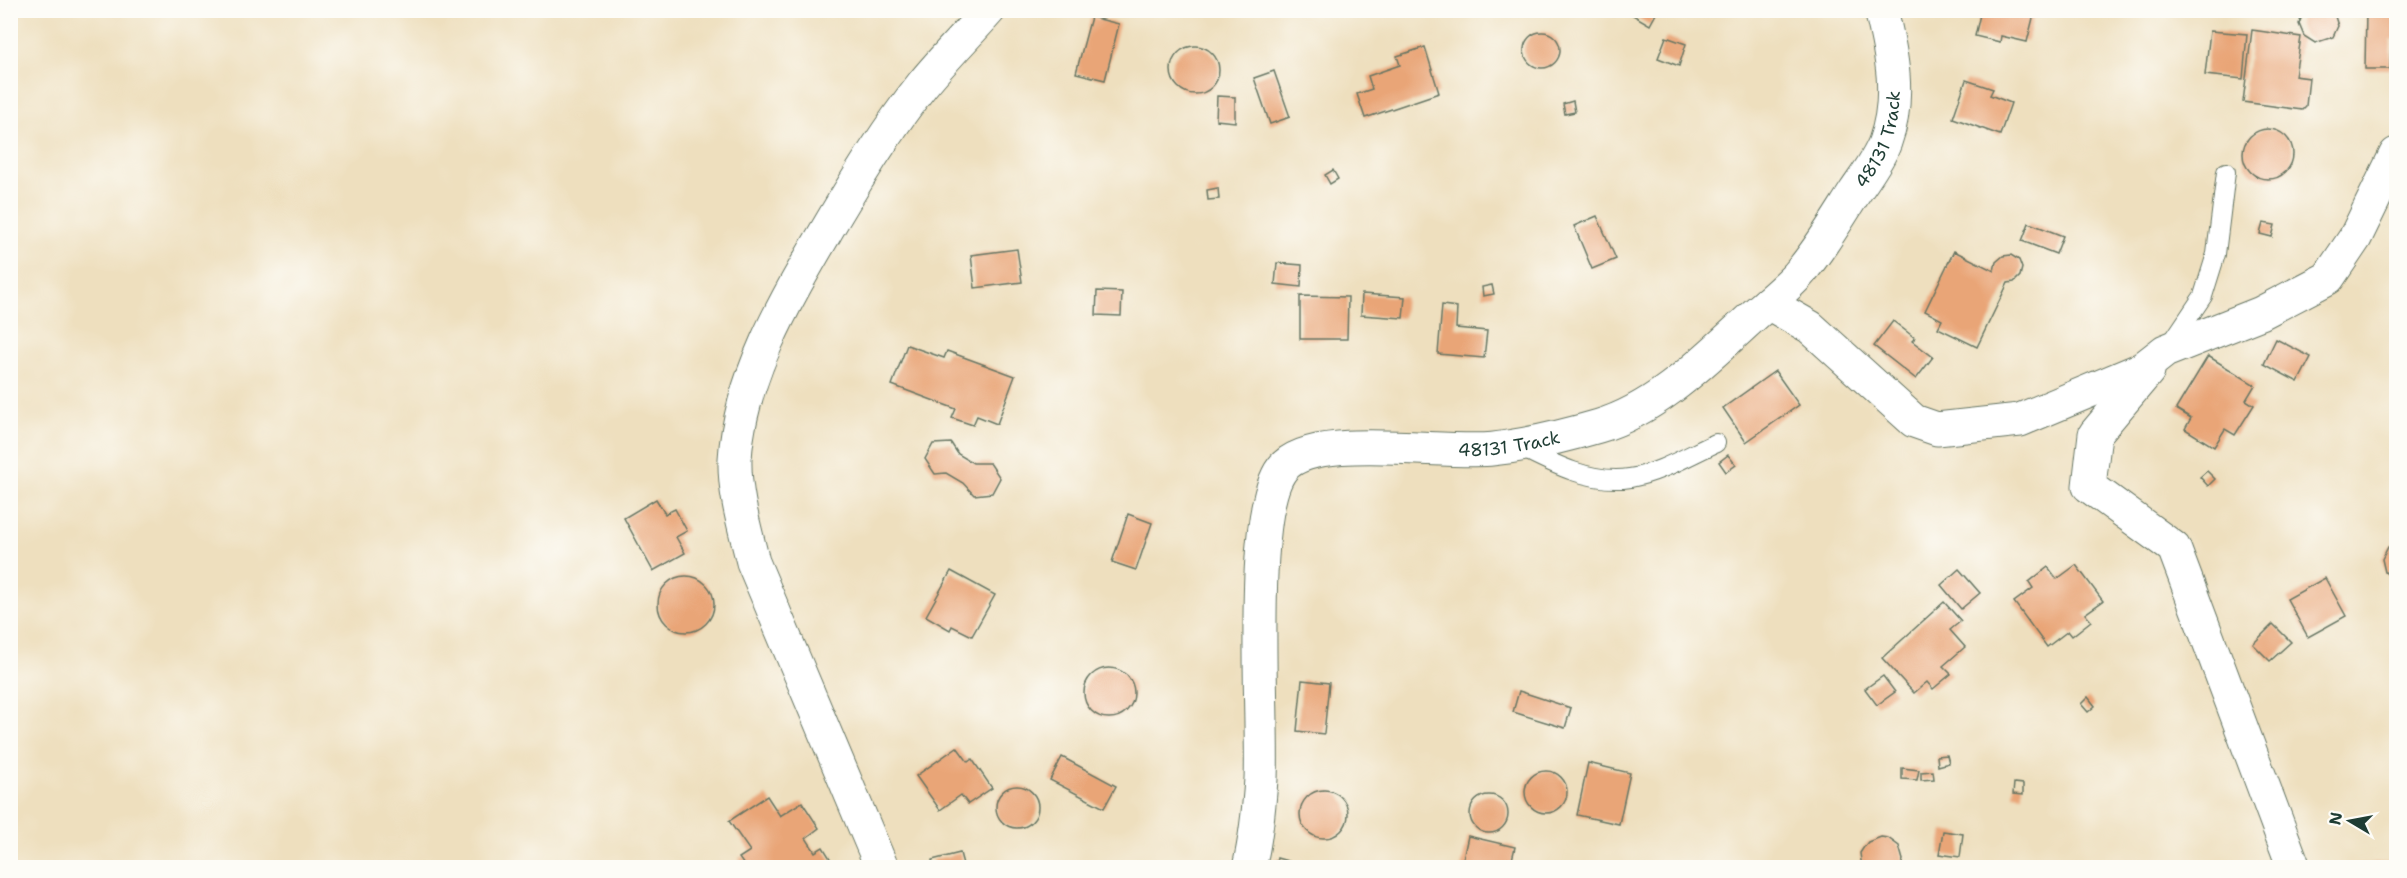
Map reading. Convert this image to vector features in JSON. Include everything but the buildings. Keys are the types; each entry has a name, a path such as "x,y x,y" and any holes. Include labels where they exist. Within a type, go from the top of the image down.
{"street":[{"path":"882,867 753,562 742,513 735,460 743,409 765,347 802,273 873,152 922,85 989,10"},
{"name":"48131 Track","path":"1249,867 1257,833 1261,777 1262,579 1266,517 1272,484 1284,466 1304,453 1330,447 1491,450 1604,425 1656,398 1717,349 1797,276 1839,218 1884,144 1894,101 1893,58 1881,10"},
{"path":"1768,303 1810,327 1914,421 1937,429 2020,420 2142,369 2165,351 2261,313 2328,278 2355,238 2397,154"},
{"path":"2165,351 2095,434 2089,486 2174,548 2294,867"}],"lane":[{"path":"2165,351 2203,296 2216,255 2226,172"},
{"path":"1516,445 1553,465 1580,473 1630,478 1662,468 1716,443"}]}
